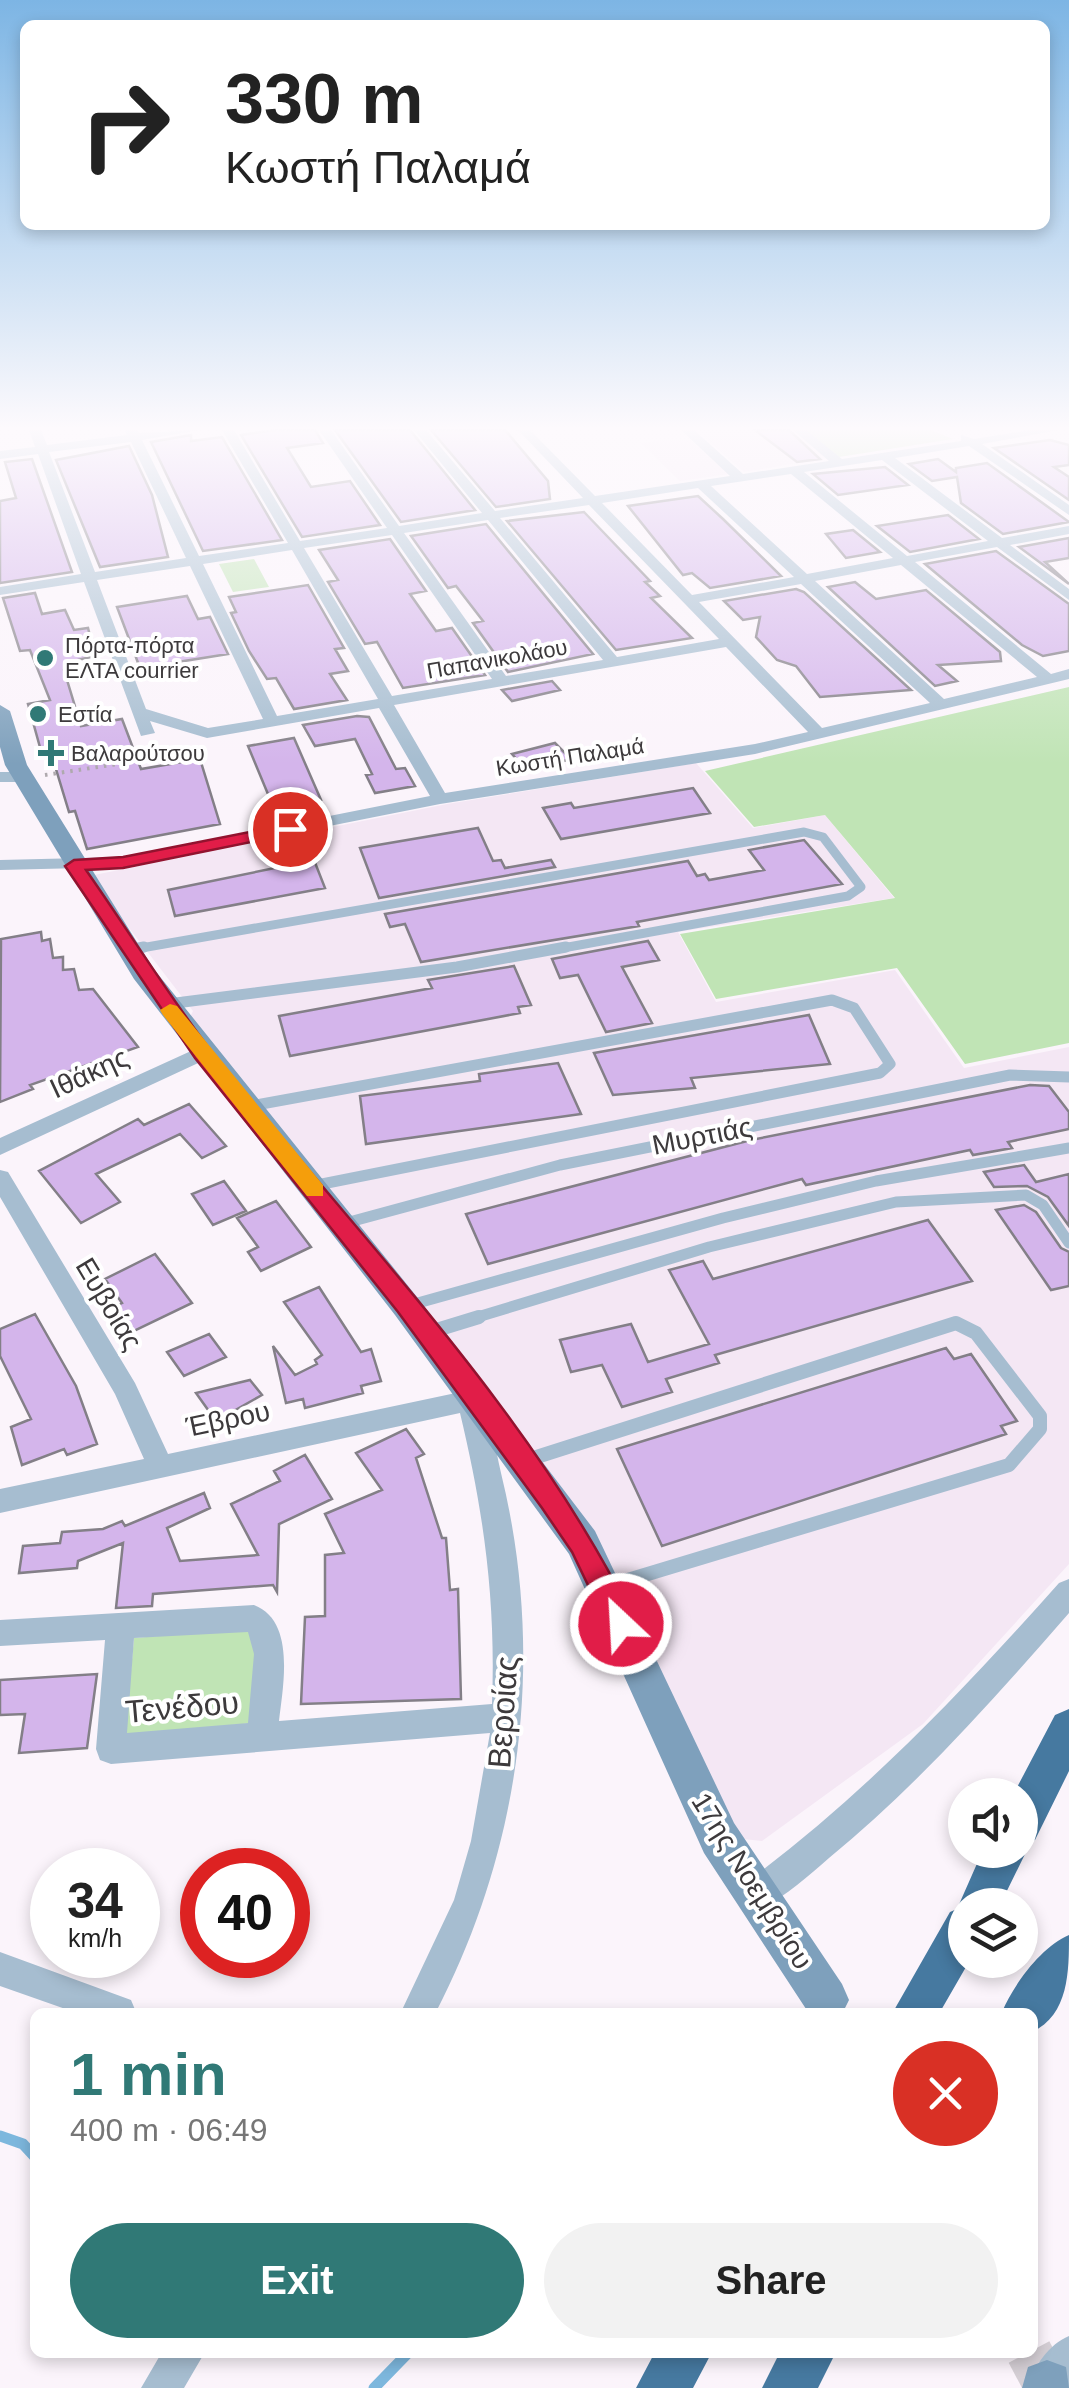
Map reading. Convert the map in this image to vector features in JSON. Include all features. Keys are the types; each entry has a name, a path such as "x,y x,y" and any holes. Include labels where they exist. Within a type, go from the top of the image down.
{"highway":[{"path":"1038,1789 1069,1730"},
{"path":"917,2008 948,1956"},
{"path":"1027,2008 1069,1958"},
{"path":"662,2388 682,2358"},
{"path":"788,2388 806,2358"}],"street":[{"path":"75,541 147,734"},
{"path":"183,541 272,722"},
{"path":"295,541 440,799"},
{"path":"0,592 327,541"},
{"path":"401,541 502,682"},
{"path":"511,541 612,661"},
{"path":"632,541 818,734"},
{"path":"763,541 939,704"},
{"path":"881,541 1046,678"},
{"path":"689,600 1008,541"},
{"path":"1000,543 1069,596"},
{"name":"Παπανικολάου","path":"139,712 202,733 730,642"},
{"name":"Κωστή Παλαμά","path":"0,865 123,862 440,799 738,752 1069,674"},
{"name":"17ης Νοεμβρίου","path":"0,711 10,752 11,777 166,1005 342,1224 524,1461 582,1544 699,1799 755,1895 826,2000"},
{"name":"Ιθάκης","path":"0,1147 202,1053"},
{"name":"Ευβοίας","path":"0,1178 126,1390 159,1464"},
{"name":"Έβρου","path":"0,1501 470,1400"},
{"name":"Βεροίας","path":"420,2008 470,1904 489,1841 508,1718 508,1622 500,1532 470,1400"},
{"path":"755,1895 798,1866 941,1737 1069,1592"},
{"name":"Τενέδου","path":"0,1634 244,1617 262,1622 269,1639 262,1736"},
{"name":"Τενέδου","path":"121,1626 111,1749 508,1718"},
{"path":"0,1969 109,2008"},
{"path":"161,2388 182,2358"}],"lane":[{"path":"128,950 804,832 823,837 861,887 856,894 838,898 458,967 166,1005"},
{"path":"247,1107 832,1000 854,1008 890,1064 880,1073 312,1186"},
{"name":"Μυρτιάς","path":"342,1224 560,1164 1010,1075 1068,1076"},
{"path":"416,1320 799,1200 1069,1148"},
{"path":"416,1320 896,1202 1026,1195 1043,1205 1069,1243"},
{"path":"524,1461 956,1323 976,1333 1040,1416 1040,1430 1009,1465 604,1587"}],"path":[{"path":"11,777 197,752"}],"shaded area":[{"path":"696,763 753,828 825,815 894,898 678,932 716,1002 895,970 964,1068 1069,1047 1069,1564 923,1724 762,1841 743,1839 714,1802 622,1600 188,1021 193,1011 89,876 447,804"}],"green space":[{"path":"254,559 269,587 233,592 219,564"},
{"path":"1069,687 1069,1043 965,1064 897,968 716,999 680,934 895,898 825,815 754,827 705,771"},
{"path":"256,1628 253,1723 125,1735 134,1638"}],"building":[{"path":"0,541 61,541 72,572 0,583"},
{"path":"89,541 164,541 168,557 100,567"},
{"path":"198,541 272,541 203,551"},
{"path":"392,541 426,591 410,594 436,631 452,628 485,675 403,688 377,642 365,644 328,582 338,580 319,550"},
{"path":"415,541 500,541 593,654 508,672 473,623 483,621 456,586 448,588"},
{"path":"524,541 612,541 660,596 651,598 692,638 616,650"},
{"path":"656,541 746,541 781,576 710,588 692,573 683,575"},
{"path":"832,541 867,541 880,552 846,558"},
{"path":"897,541 966,541 910,552"},
{"path":"1069,541 1069,558 1045,562 1069,584 1019,547"},
{"path":"996,551 1069,604 1069,651 1043,656 1022,645 925,564"},
{"path":"855,582 876,599 926,590 1000,652 1001,661 938,665 957,681 935,686 828,587"},
{"path":"308,585 344,648 335,649 348,671 330,674 347,700 294,709 276,678 267,679 249,651 231,613 236,612 229,597"},
{"path":"796,589 804,592 911,690 820,697 796,666 777,660 756,637 760,617 743,620 724,601"},
{"path":"35,593 42,614 65,610 74,630 88,628 95,656 78,660 64,670 81,726 122,719 141,769 200,759 220,824 87,849 75,811 69,812 52,756 43,758 28,704 50,700 30,650 20,651 3,598"},
{"path":"187,596 198,619 210,617 228,654 140,668 117,607"},
{"path":"552,681 560,690 512,701 502,690"},
{"path":"369,717 396,769 405,768 415,786 375,793 366,775 372,774 355,739 315,746 303,725"},
{"path":"294,738 321,800 275,811 248,746"},
{"path":"555,743 571,759 527,771 512,754"},
{"path":"693,788 710,813 561,839 543,808 571,803 574,808"},
{"path":"478,828 493,861 501,860 505,868 551,860 555,867 379,898 360,848"},
{"path":"804,840 842,884 637,922 639,926 421,962 405,924 390,927 385,914 688,861 697,876 705,874 709,880 764,870 749,850"},
{"path":"314,860 325,888 175,916 168,890"},
{"path":"41,932 42,941 50,939 53,958 63,957 63,970 74,969 79,990 93,989 138,1047 30,1085 33,1089 0,1102 1,939"},
{"path":"648,941 659,960 622,967 652,1023 606,1032 578,975 560,978 552,959"},
{"path":"514,966 531,1005 518,1007 520,1013 290,1056 279,1016 432,988 428,980"},
{"path":"809,1015 830,1064 691,1078 695,1088 613,1095 594,1053"},
{"path":"558,1063 581,1114 366,1144 360,1096 480,1081 479,1074"},
{"path":"1030,1085 1049,1086 1069,1112 1069,1129 1008,1142 1012,1148 973,1155 970,1150 806,1185 802,1179 488,1264 466,1214 751,1140"},
{"path":"189,1104 226,1146 202,1158 180,1134 96,1174 120,1202 81,1223 39,1171 138,1119 144,1125"},
{"path":"1024,1165 1036,1182 1069,1174 1069,1226 1048,1197 1027,1186 994,1187 984,1172"},
{"path":"224,1181 246,1211 213,1225 192,1194"},
{"path":"276,1201 311,1247 261,1271 248,1252 258,1247 237,1218"},
{"path":"1024,1205 1036,1212 1061,1248 1069,1252 1069,1286 1051,1290 996,1210"},
{"path":"928,1220 972,1281 715,1355 719,1363 666,1379 672,1392 622,1407 602,1365 571,1372 560,1340 631,1324 648,1362 709,1344 669,1270 703,1261 713,1279"},
{"path":"155,1254 192,1303 134,1331 116,1306 122,1303 105,1279"},
{"path":"319,1287 361,1352 371,1349 381,1381 361,1386 363,1393 305,1408 303,1399 286,1403 273,1346 295,1375 317,1364 315,1360 322,1355 284,1302"},
{"path":"35,1314 76,1386 97,1444 67,1455 64,1449 22,1465 11,1427 31,1419 0,1356 0,1329"},
{"path":"209,1334 226,1357 184,1376 167,1352"},
{"path":"946,1348 954,1359 971,1354 1017,1421 1001,1426 1006,1434 662,1546 617,1449"},
{"path":"250,1380 262,1395 216,1421 196,1393"},
{"path":"406,1429 424,1454 416,1458 442,1538 446,1538 450,1590 458,1589 461,1699 301,1704 305,1617 325,1616 325,1555 344,1553 325,1514 382,1490 356,1453"},
{"path":"305,1455 332,1499 279,1524 277,1592 273,1585 153,1594 152,1606 116,1608 123,1543 78,1561 77,1568 19,1573 23,1546 60,1543 62,1532 103,1529 122,1521 125,1526 204,1493 210,1508 167,1528 180,1561 258,1555 231,1504 280,1481 274,1471"},
{"path":"97,1674 87,1748 19,1753 25,1714 0,1715 0,1680"}],"waterway":[{"path":"0,2136 23,2144 30,2152"},
{"path":"374,2388 403,2358"}],"tunnel":[{"path":"1032,2358 1047,2386"}],"slow traffic":[{"path":"170,1010 315,1191"}],"place":[{"name":"Πόρτα-πόρτα ΕΛΤΑ courrier","path":"45,658"},
{"name":"Εστία","path":"38,714"},
{"name":"Βαλαρούτσου","path":"51,753"}],"route":[{"path":"290,829 123,862 74,866 143,973 202,1053 342,1224 551,1499 582,1544 621,1624"}]}
